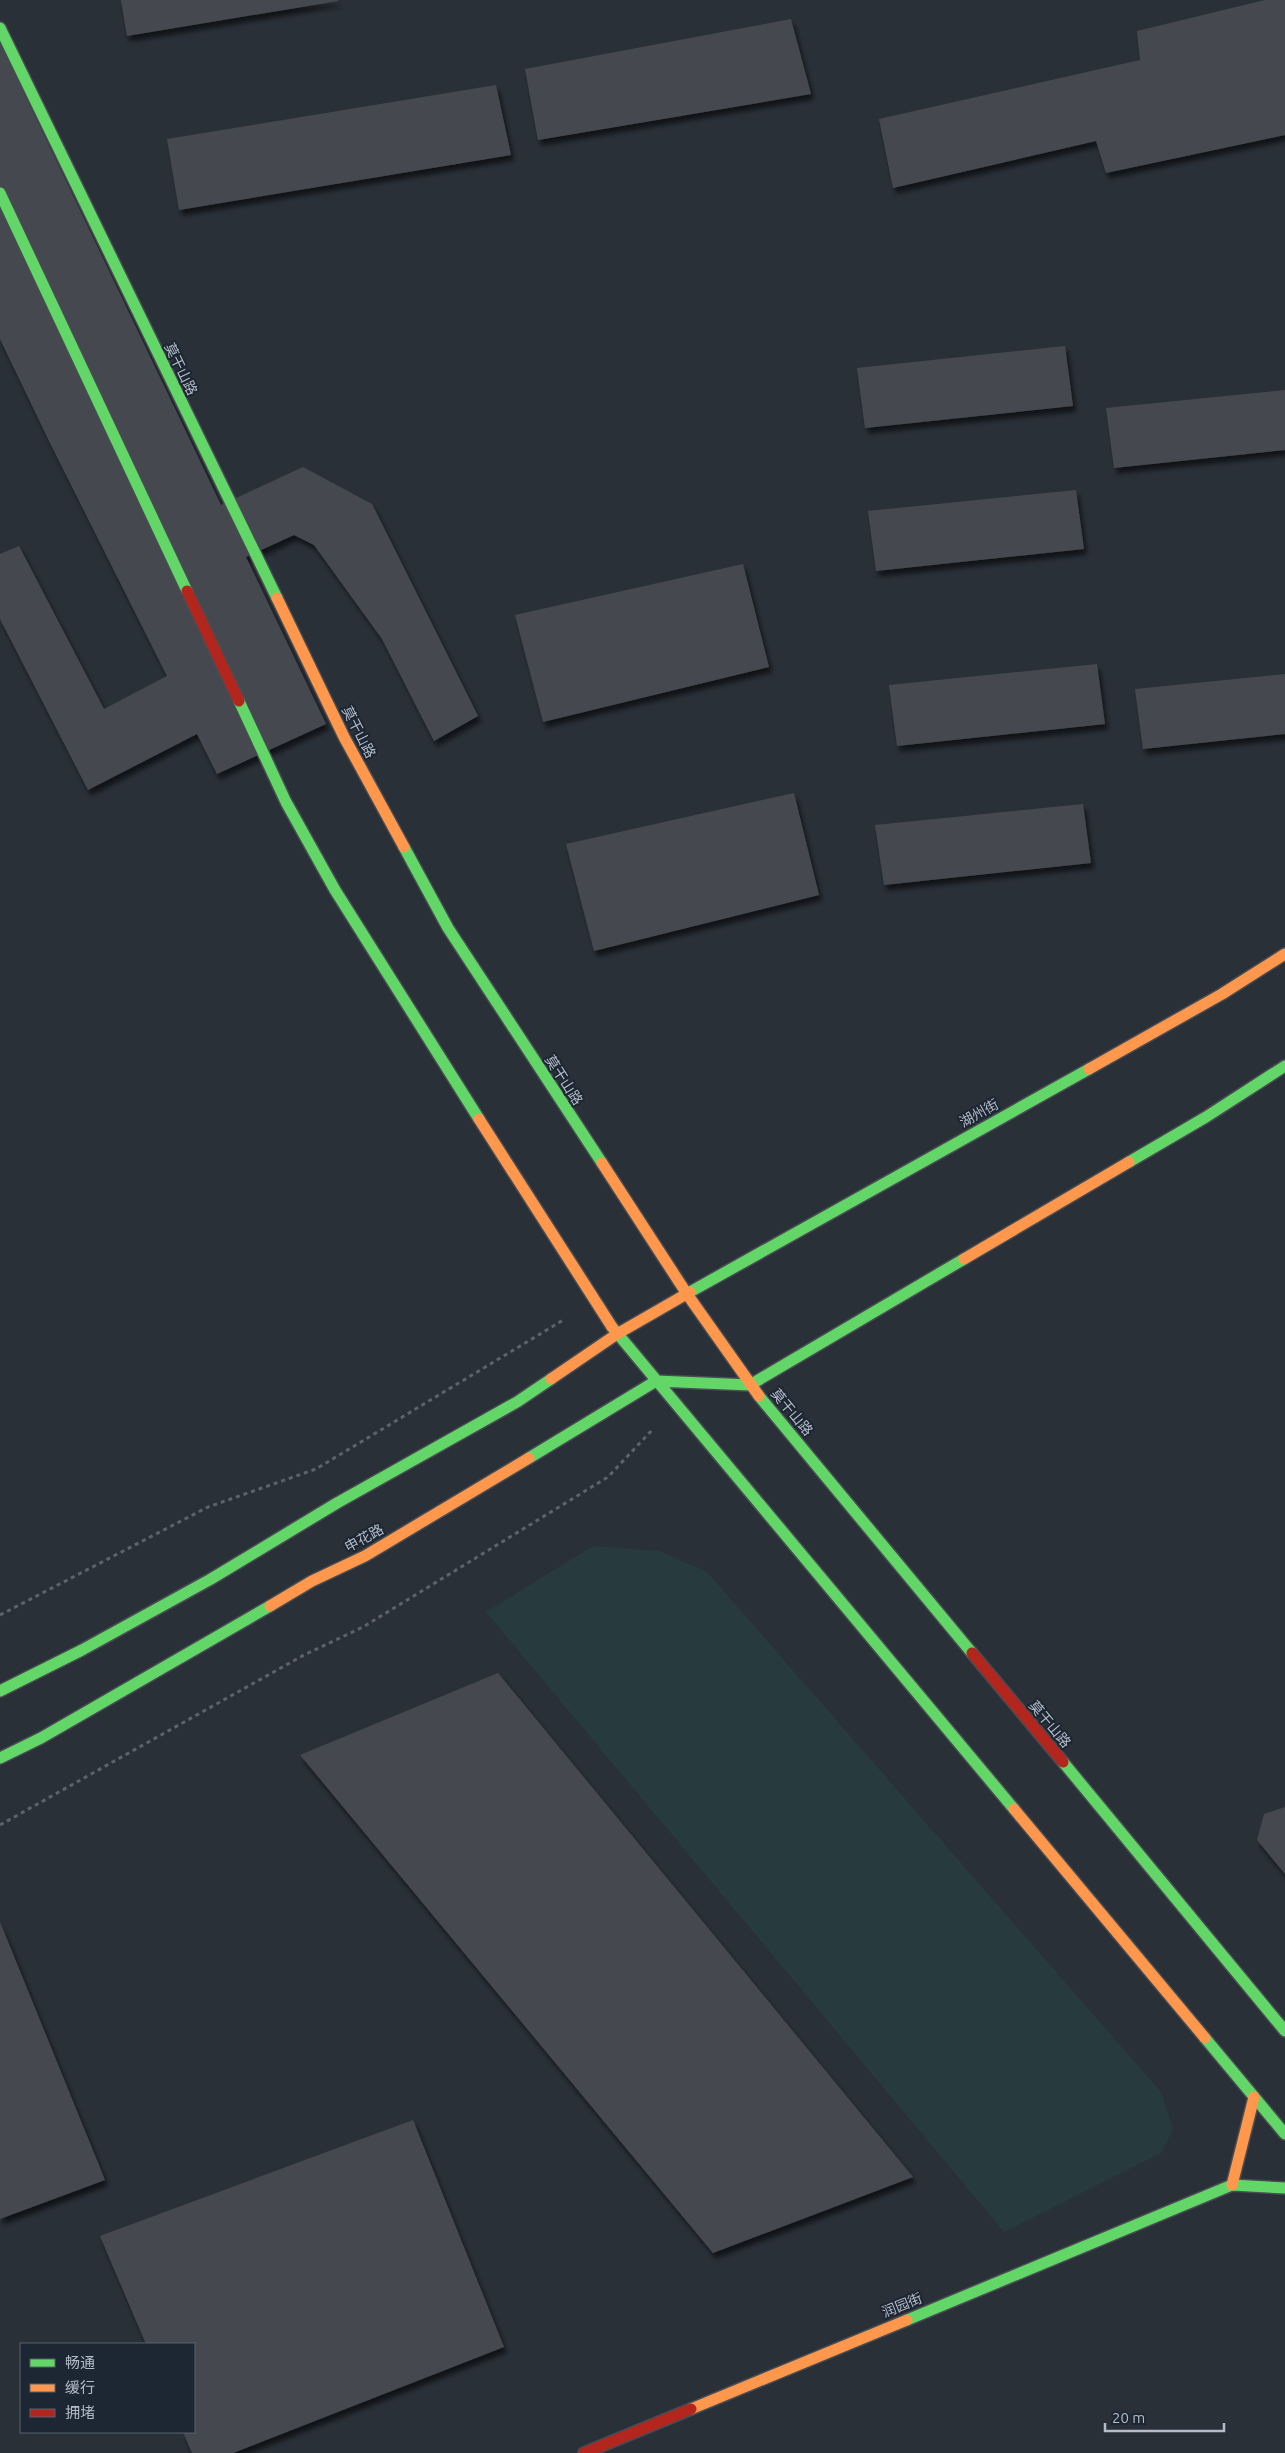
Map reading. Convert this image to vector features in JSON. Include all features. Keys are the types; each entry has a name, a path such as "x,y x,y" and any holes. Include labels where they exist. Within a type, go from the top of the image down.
{"main road":[{"name":"莫干山路","path":"0,28 344,737 448,928 686,1294 750,1385 1285,2031"},
{"path":"0,193 286,802 335,890 594,1302 617,1334 656,1381 1285,2134"},
{"name":"湖州街","path":"686,1294 1222,994 1285,954"},
{"path":"656,1381 750,1385 1206,1117 1285,1066"},
{"path":"0,1691 82,1650 211,1579 337,1503 517,1402 617,1334 686,1294"},
{"name":"申花路","path":"0,1758 41,1738 312,1581 365,1556 656,1381"},
{"path":"1232,2186 1254,2097"},
{"name":"润园街","path":"584,2453 1232,2186 1285,2188"}],"path":[{"path":"0,1615 208,1507 316,1469 594,1302"},
{"path":"0,1825 304,1655 363,1627 608,1476 677,1405"}],"green space":[{"path":"593,1546 660,1551 707,1572 1161,2092 1173,2129 1161,2153 1004,2232 486,1612"}],"building":[{"path":"121,0 338,0 338,1 127,36"},
{"path":"1265,0 1285,0 1285,135 1106,173 1096,141 893,188 879,119 1140,60 1137,31"},
{"path":"791,19 811,94 538,140 525,69"},
{"path":"0,43 221,505 303,467 372,504 478,716 434,741 382,639 314,545 294,535 246,557 326,724 217,774 197,734 88,790 0,619 0,554 19,546 104,709 167,676 0,339"},
{"path":"496,85 511,155 179,210 167,139"},
{"path":"1065,346 1073,406 865,428 857,368"},
{"path":"1285,390 1285,450 1114,468 1106,408"},
{"path":"1076,490 1084,549 876,571 868,511"},
{"path":"743,564 769,667 543,722 515,615"},
{"path":"1097,664 1105,724 897,746 889,685"},
{"path":"1285,674 1285,734 1143,749 1135,689"},
{"path":"794,793 819,895 594,951 566,844"},
{"path":"1083,804 1091,863 884,885 875,825"},
{"path":"498,1673 913,2177 713,2253 300,1755"},
{"path":"1285,1807 1285,1874 1257,1840 1264,1814"},
{"path":"0,1922 105,2180 0,2219"},
{"path":"413,2120 504,2347 233,2453 192,2453 183,2433 195,2433 195,2343 146,2343 100,2236"}],"traffic: fast":[{"path":"0,28 277,598"},
{"path":"0,193 187,591"},
{"path":"239,701 286,802 335,890 479,1119"},
{"path":"404,847 448,928 602,1163"},
{"path":"1129,1162 1206,1117 1285,1066"},
{"path":"690,1292 1089,1069"},
{"path":"529,1458 656,1381 750,1385 964,1259"},
{"path":"612,1327 1014,1809"},
{"path":"0,1691 82,1650 211,1579 337,1503 517,1402 551,1379"},
{"path":"759,1396 972,1653"},
{"path":"0,1758 41,1738 270,1606"},
{"path":"1063,1762 1285,2031"},
{"path":"1205,2038 1285,2134"},
{"path":"907,2320 1232,2185 1285,2188"}],"traffic: slow":[{"path":"277,598 344,737 404,847"},
{"path":"1089,1069 1222,994 1285,954"},
{"path":"479,1119 612,1327"},
{"path":"964,1259 1129,1162"},
{"path":"602,1163 687,1294 759,1396"},
{"path":"551,1379 617,1334 690,1292"},
{"path":"270,1606 312,1581 365,1556 529,1458"},
{"path":"1014,1809 1205,2038"},
{"path":"1232,2185 1254,2097"},
{"path":"691,2409 907,2320"}],"traffic: jam":[{"path":"187,591 239,701"},
{"path":"972,1653 1063,1762"},
{"path":"584,2453 691,2409"}]}
